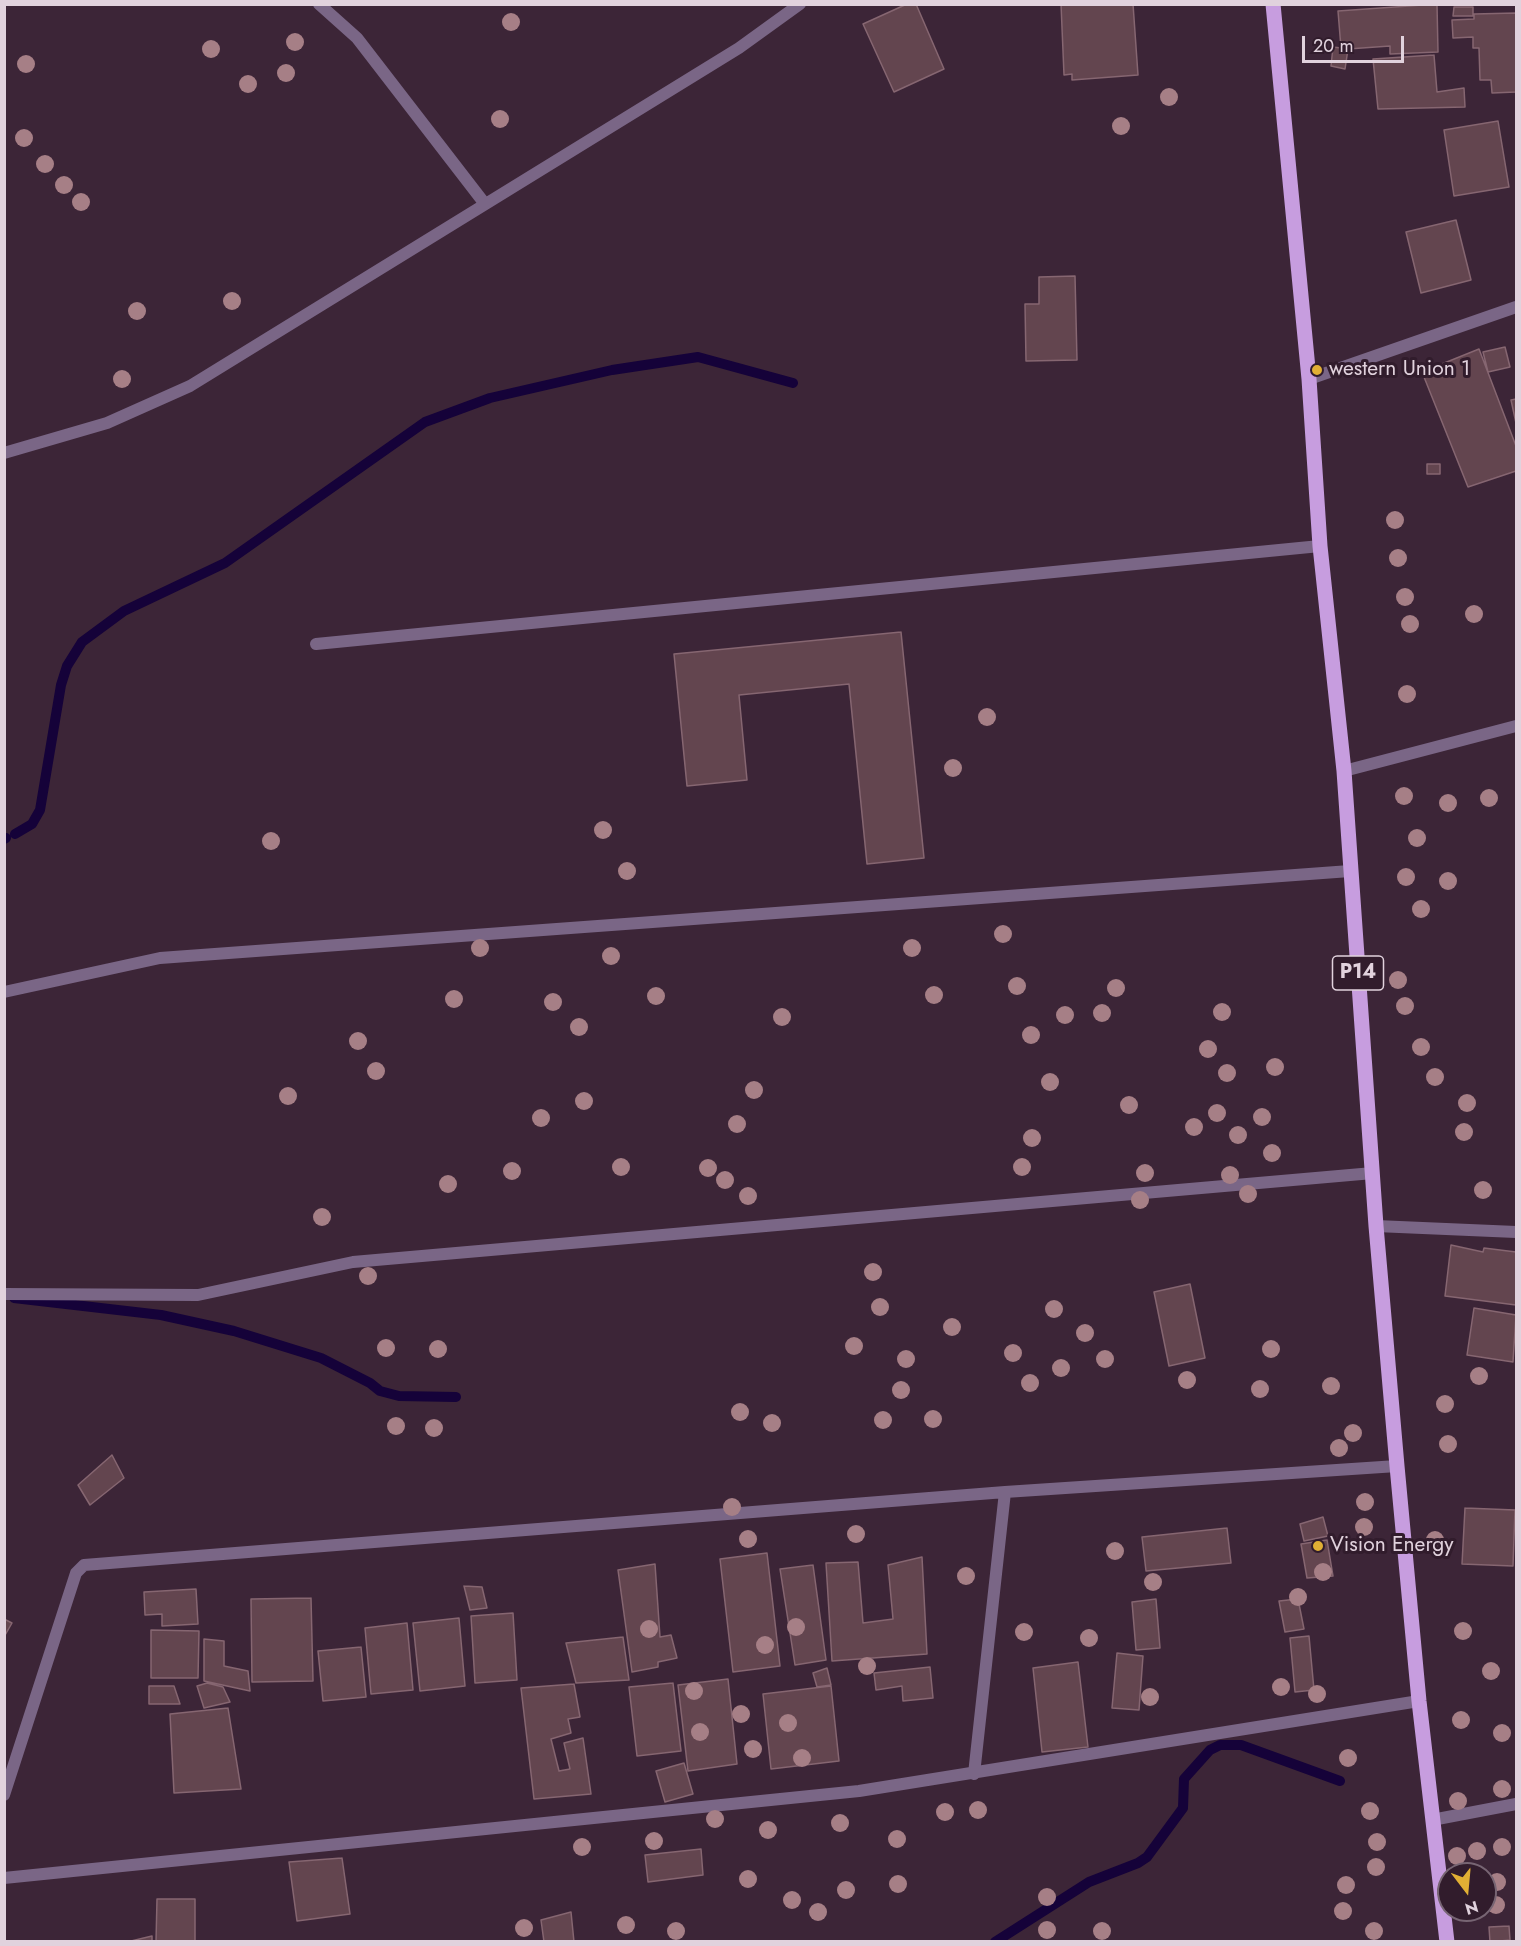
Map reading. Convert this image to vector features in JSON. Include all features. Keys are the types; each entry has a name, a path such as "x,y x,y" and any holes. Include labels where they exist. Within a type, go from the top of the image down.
{"main road":[{"name":"P14","path":"1273,4 1309,378 1320,546 1344,771 1376,1226 1397,1466 1419,1701 1447,1941"}],"street":[{"path":"319,4 357,38 485,204"},
{"path":"4,453 108,423 190,386 739,48 800,4"},
{"path":"1309,378 1516,307"},
{"path":"316,644 1320,546"},
{"path":"1344,771 1516,726"},
{"path":"4,992 160,958 1350,871"},
{"path":"4,1294 198,1295 353,1262 1372,1173"},
{"path":"1376,1226 1516,1232"},
{"path":"4,1795 76,1573 84,1565 1005,1492 1397,1466"},
{"path":"974,1774 1005,1492"},
{"path":"4,1878 859,1791 1419,1701"},
{"path":"1432,1820 1516,1804"}],"building":[{"path":"907,4 916,4 944,69 894,92 863,24"},
{"path":"1061,4 1133,4 1138,75 1072,80 1072,74 1064,75"},
{"path":"1437,4 1438,52 1390,54 1390,46 1348,49 1345,69 1331,66 1333,47 1341,48 1338,11"},
{"path":"1454,7 1473,7 1473,16 1453,16"},
{"path":"1516,13 1516,92 1492,93 1491,80 1480,80 1479,48 1473,48 1473,37 1453,38 1452,20 1474,19 1474,14"},
{"path":"1434,55 1437,92 1464,88 1465,107 1378,109 1373,59"},
{"path":"1498,121 1509,187 1454,196 1444,130"},
{"path":"1456,220 1471,280 1421,293 1406,232"},
{"path":"1075,276 1077,360 1026,361 1025,304 1039,304 1039,277"},
{"path":"1505,347 1510,367 1488,372 1483,352"},
{"path":"1479,349 1516,446 1516,471 1468,487 1422,372"},
{"path":"1516,399 1516,423 1511,400"},
{"path":"1427,464 1440,464 1440,474 1427,474"},
{"path":"901,632 924,858 867,864 849,684 739,695 747,780 687,786 674,654"},
{"path":"1451,1245 1483,1252 1484,1248 1516,1252 1516,1305 1445,1296"},
{"path":"1190,1284 1205,1358 1169,1366 1154,1292"},
{"path":"1474,1308 1516,1315 1513,1362 1467,1355"},
{"path":"112,1455 124,1478 90,1505 78,1485"},
{"path":"1465,1508 1515,1510 1513,1566 1462,1564"},
{"path":"1323,1517 1328,1536 1304,1541 1300,1524"},
{"path":"1227,1528 1231,1563 1146,1571 1142,1537"},
{"path":"1327,1540 1333,1576 1307,1578 1301,1544"},
{"path":"767,1553 780,1666 733,1672 720,1559"},
{"path":"922,1557 927,1654 832,1661 826,1563 858,1562 863,1623 893,1619 888,1565"},
{"path":"655,1564 660,1637 671,1635 677,1658 658,1662 658,1667 632,1672 618,1570"},
{"path":"813,1565 826,1660 795,1665 780,1569"},
{"path":"464,1586 482,1587 487,1608 470,1610"},
{"path":"196,1589 198,1624 162,1626 162,1614 145,1615 144,1592"},
{"path":"311,1598 313,1681 252,1682 251,1599"},
{"path":"1156,1599 1160,1648 1136,1650 1132,1602"},
{"path":"1298,1599 1304,1629 1285,1632 1279,1601"},
{"path":"513,1613 517,1680 475,1683 471,1616"},
{"path":"459,1618 465,1686 420,1691 413,1623"},
{"path":"4,1619 12,1623 4,1637"},
{"path":"407,1623 413,1690 371,1694 365,1628"},
{"path":"151,1630 199,1631 198,1678 151,1678"},
{"path":"1309,1636 1314,1690 1295,1692 1290,1638"},
{"path":"623,1637 629,1680 576,1683 566,1643"},
{"path":"204,1639 224,1641 224,1666 248,1671 250,1691 204,1681"},
{"path":"361,1647 366,1697 323,1701 318,1651"},
{"path":"1117,1653 1143,1656 1139,1710 1112,1708"},
{"path":"1078,1662 1088,1747 1042,1752 1033,1668"},
{"path":"930,1667 933,1698 903,1701 902,1686 876,1690 874,1673"},
{"path":"827,1668 831,1685 817,1687 813,1673"},
{"path":"728,1679 737,1764 688,1771 678,1685"},
{"path":"207,1683 223,1687 230,1702 204,1708 197,1686"},
{"path":"673,1683 681,1751 637,1756 629,1687"},
{"path":"574,1684 580,1717 568,1719 571,1733 551,1739 559,1771 570,1769 564,1743 583,1738 591,1794 534,1799 521,1688"},
{"path":"149,1686 174,1686 180,1704 149,1704"},
{"path":"831,1686 839,1761 771,1769 763,1694"},
{"path":"228,1708 241,1789 174,1793 170,1714"},
{"path":"684,1763 693,1794 665,1802 656,1771"},
{"path":"701,1849 703,1875 648,1882 645,1855"},
{"path":"342,1858 350,1914 297,1921 289,1862"},
{"path":"157,1899 195,1899 195,1942 156,1942"},
{"path":"571,1912 574,1942 544,1942 541,1920"},
{"path":"1509,1926 1510,1940 1490,1942 1489,1927"},
{"path":"152,1936 152,1942 127,1942"}],"waterway":[{"path":"15,834 32,824 40,810 61,685 67,666 82,642 124,611 225,563 425,422 490,398 612,370 698,357 793,383"},
{"path":"14,1298 161,1315 234,1331 321,1358 370,1383 380,1391 399,1396 456,1397"},
{"path":"995,1942 1089,1882 1138,1863 1147,1857 1183,1808 1184,1779 1210,1750 1220,1745 1241,1745 1340,1781"}],"place":[{"name":"western Union 1","path":"1317,370"},
{"name":"Vision Energy","path":"1318,1546"}]}
